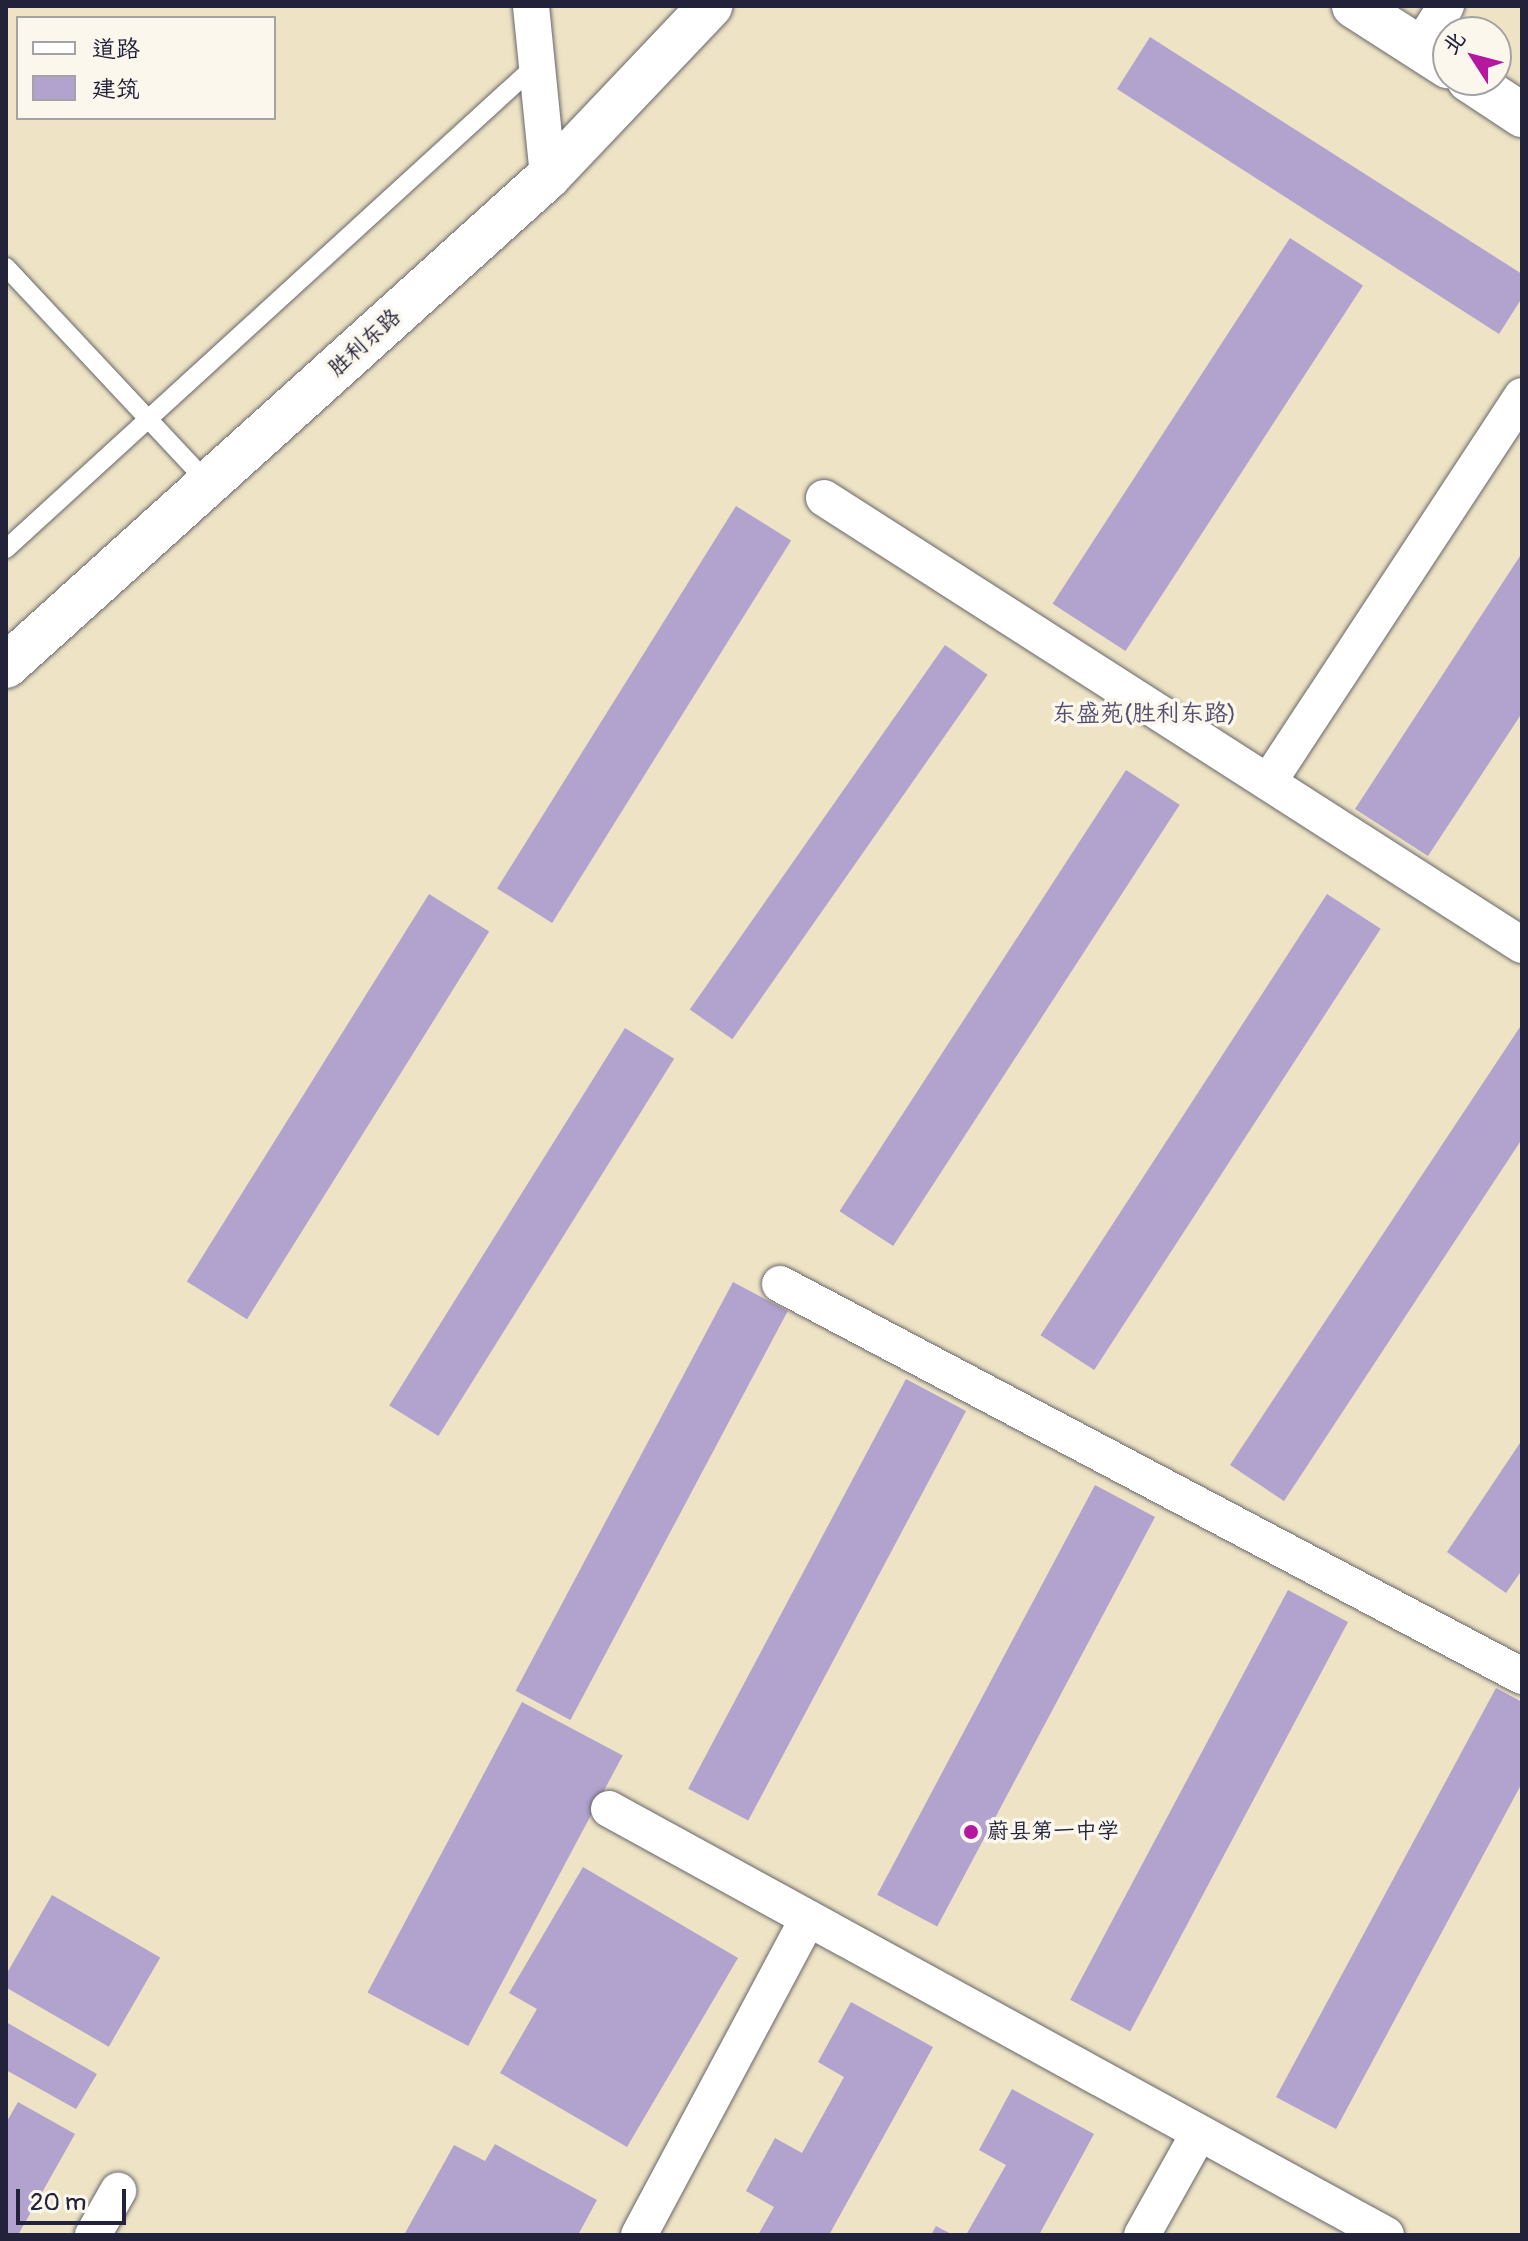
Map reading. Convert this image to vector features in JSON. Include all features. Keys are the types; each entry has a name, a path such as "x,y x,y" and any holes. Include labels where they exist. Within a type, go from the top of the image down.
{"main road":[{"name":"胜利东路","path":"6,666 548,177 710,6"},
{"path":"1354,6 1432,56"},
{"path":"1493,96 1522,115"}],"street":[{"path":"531,6 548,177"},
{"path":"1271,778 1522,396"},
{"path":"824,498 1271,778 1522,945"},
{"path":"780,1284 1522,1676"},
{"path":"609,1809 1386,2235"},
{"path":"639,2235 808,1918"},
{"path":"1142,2235 1199,2133"},
{"path":"93,2235 118,2191"}],"lane":[{"path":"6,549 537,64"},
{"path":"6,267 209,484"}],"building":[{"path":"1150,37 1522,274 1522,298 1499,334 1117,89"},
{"path":"1290,238 1363,285 1126,651 1053,604"},
{"path":"736,506 791,540 552,923 497,888"},
{"path":"1522,553 1522,713 1428,856 1355,809"},
{"path":"945,645 988,675 732,1039 690,1010"},
{"path":"1126,770 1180,805 893,1246 840,1211"},
{"path":"429,894 489,932 247,1319 187,1282"},
{"path":"1327,894 1381,929 1094,1370 1041,1335"},
{"path":"1522,1024 1522,1139 1284,1501 1230,1465"},
{"path":"625,1028 674,1059 438,1436 389,1405"},
{"path":"733,1282 788,1311 570,1720 516,1691"},
{"path":"906,1379 966,1411 748,1821 688,1789"},
{"path":"1522,1440 1522,1570 1506,1593 1447,1552"},
{"path":"1095,1485 1155,1517 937,1927 877,1895"},
{"path":"1288,1590 1348,1622 1130,2032 1070,2000"},
{"path":"1496,1688 1522,1702 1522,1783 1336,2129 1276,2097"},
{"path":"522,1702 623,1756 468,2046 368,1992"},
{"path":"583,1867 738,1958 627,2147 500,2073 537,2009 509,1993"},
{"path":"52,1895 160,1958 109,2047 6,1987 6,1975"},
{"path":"851,2002 933,2047 829,2235 758,2235 774,2207 746,2191 775,2138 802,2153 844,2077 818,2062"},
{"path":"6,2022 97,2074 76,2109 6,2070"},
{"path":"1012,2089 1094,2134 1039,2235 966,2235 1006,2165 979,2150"},
{"path":"18,2102 75,2134 18,2235 6,2235 6,2123"},
{"path":"495,2144 597,2200 578,2235 404,2235 454,2145 485,2161"},
{"path":"936,2226 953,2235 931,2235"}],"place":[{"name":"蔚县第一中学","path":"971,1832"}],"district":[{"name":"东盛苑(胜利东路)","path":"1144,714"}]}
